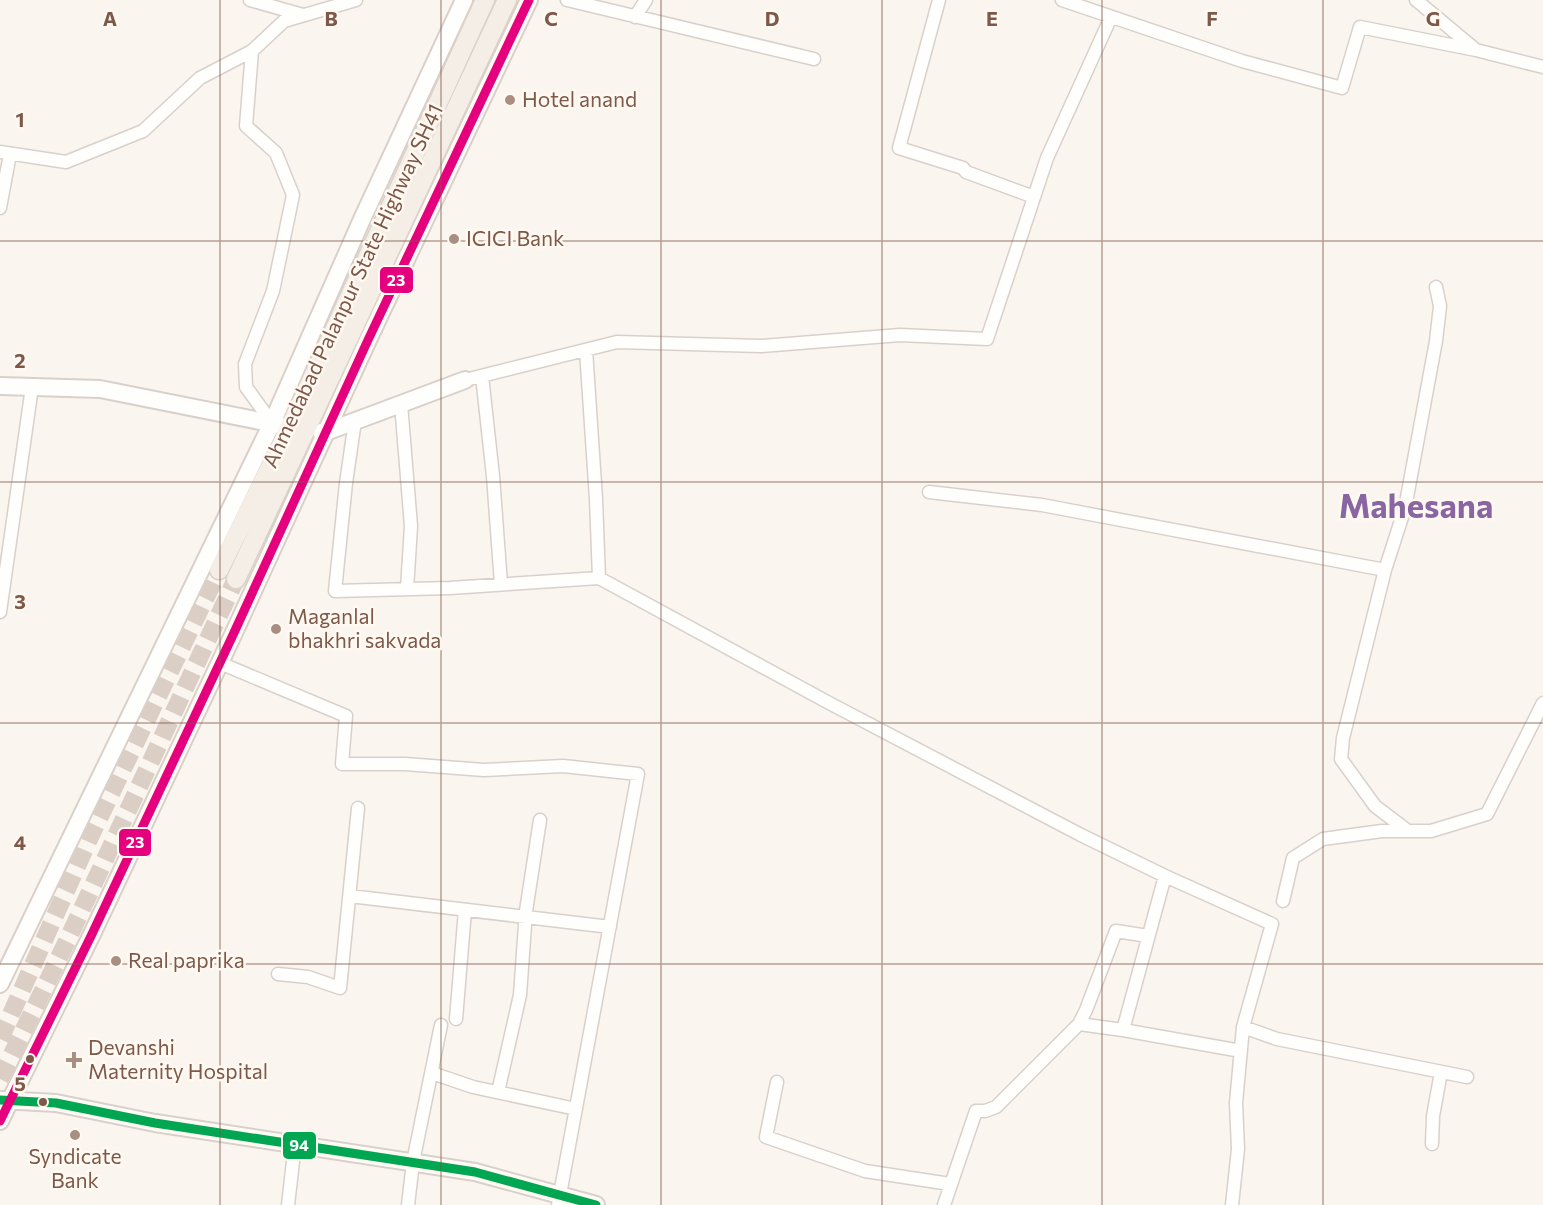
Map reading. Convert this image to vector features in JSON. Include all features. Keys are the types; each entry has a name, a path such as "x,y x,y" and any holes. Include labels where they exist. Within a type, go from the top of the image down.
{"main road":[{"name":"Ahmedabad Palanpur State Highway SH41","path":"236,579 245,560 289,427 485,0"},
{"name":"Ahmedabad Palanpur State Highway SH41","path":"212,567 228,552 289,427 507,0"}],"street":[{"path":"250,0 304,15"},
{"path":"0,208 5,153 66,162 143,131 200,78 252,51 284,21 356,0"},
{"path":"0,984 6,956 212,567 289,427 363,217 464,0"},
{"path":"0,1121 5,1100 82,955 529,0"},
{"path":"567,0 814,59"},
{"path":"635,17 646,0"},
{"path":"939,0 899,148 963,168 966,172 1034,197"},
{"path":"1062,0 1083,3 1111,17 1242,62 1342,88 1360,27 1476,50 1543,67"},
{"path":"1416,0 1476,50"},
{"path":"0,386 100,389 289,427 326,432 465,380 617,342 761,346 900,335 987,339 1047,158 1111,17"},
{"path":"252,51 246,126 276,153 293,195 273,291 245,364 246,387 289,427"},
{"path":"1408,831 1375,806 1341,759 1343,738 1385,570 1405,508 1436,341 1440,306 1436,287"},
{"path":"586,350 596,499 598,578"},
{"path":"482,376 493,476 501,584"},
{"path":"0,612 32,387"},
{"path":"401,404 411,526 407,589"},
{"path":"355,421 335,591 598,578 842,710 1081,835 1272,924 1243,1027 1236,1103 1238,1149 1232,1205"},
{"path":"929,492 1042,505 1385,570"},
{"path":"245,560 257,583"},
{"path":"220,663 346,716 342,764 405,764 484,770 563,766 638,774 559,1200"},
{"path":"1283,901 1293,858 1323,839 1382,831 1431,831 1487,814 1543,703"},
{"path":"278,974 308,977 340,988 358,808"},
{"path":"498,1092 520,995 526,917 540,820"},
{"path":"1123,1030 1165,876"},
{"path":"350,896 610,927"},
{"path":"456,1019 465,910"},
{"path":"944,1205 976,1111 996,1107 1079,1024 1116,931 1148,936"},
{"path":"1079,1024 1241,1051"},
{"path":"408,1205 413,1162 441,1025"},
{"path":"1243,1027 1277,1040 1467,1077"},
{"path":"1432,1144 1433,1116 1441,1072"},
{"path":"432,1073 474,1087 576,1109"},
{"path":"777,1082 766,1137 865,1171 950,1184"},
{"path":"5,1100 56,1103 155,1123 475,1172 559,1200 596,1205"},
{"path":"288,1205 296,1144"}],"tunnel":[{"path":"0,1039 90,837 219,570"},
{"path":"0,1079 236,579"}],"transit line":[{"name":"23","path":"0,1121 92,934 529,0"},
{"name":"94","path":"0,1100 56,1103 155,1123 475,1172 596,1205"}],"place":[{"name":"Hotel anand","path":"510,100"},
{"name":"ICICI Bank","path":"454,239"},
{"name":"Maganlal bhakhri sakvada","path":"276,629"},
{"name":"Real paprika","path":"116,961"},
{"name":"Devanshi Maternity Hospital","path":"74,1060"},
{"name":"Syndicate Bank","path":"75,1135"}],"district":[{"name":"Mahesana","path":"1416,506"}]}
